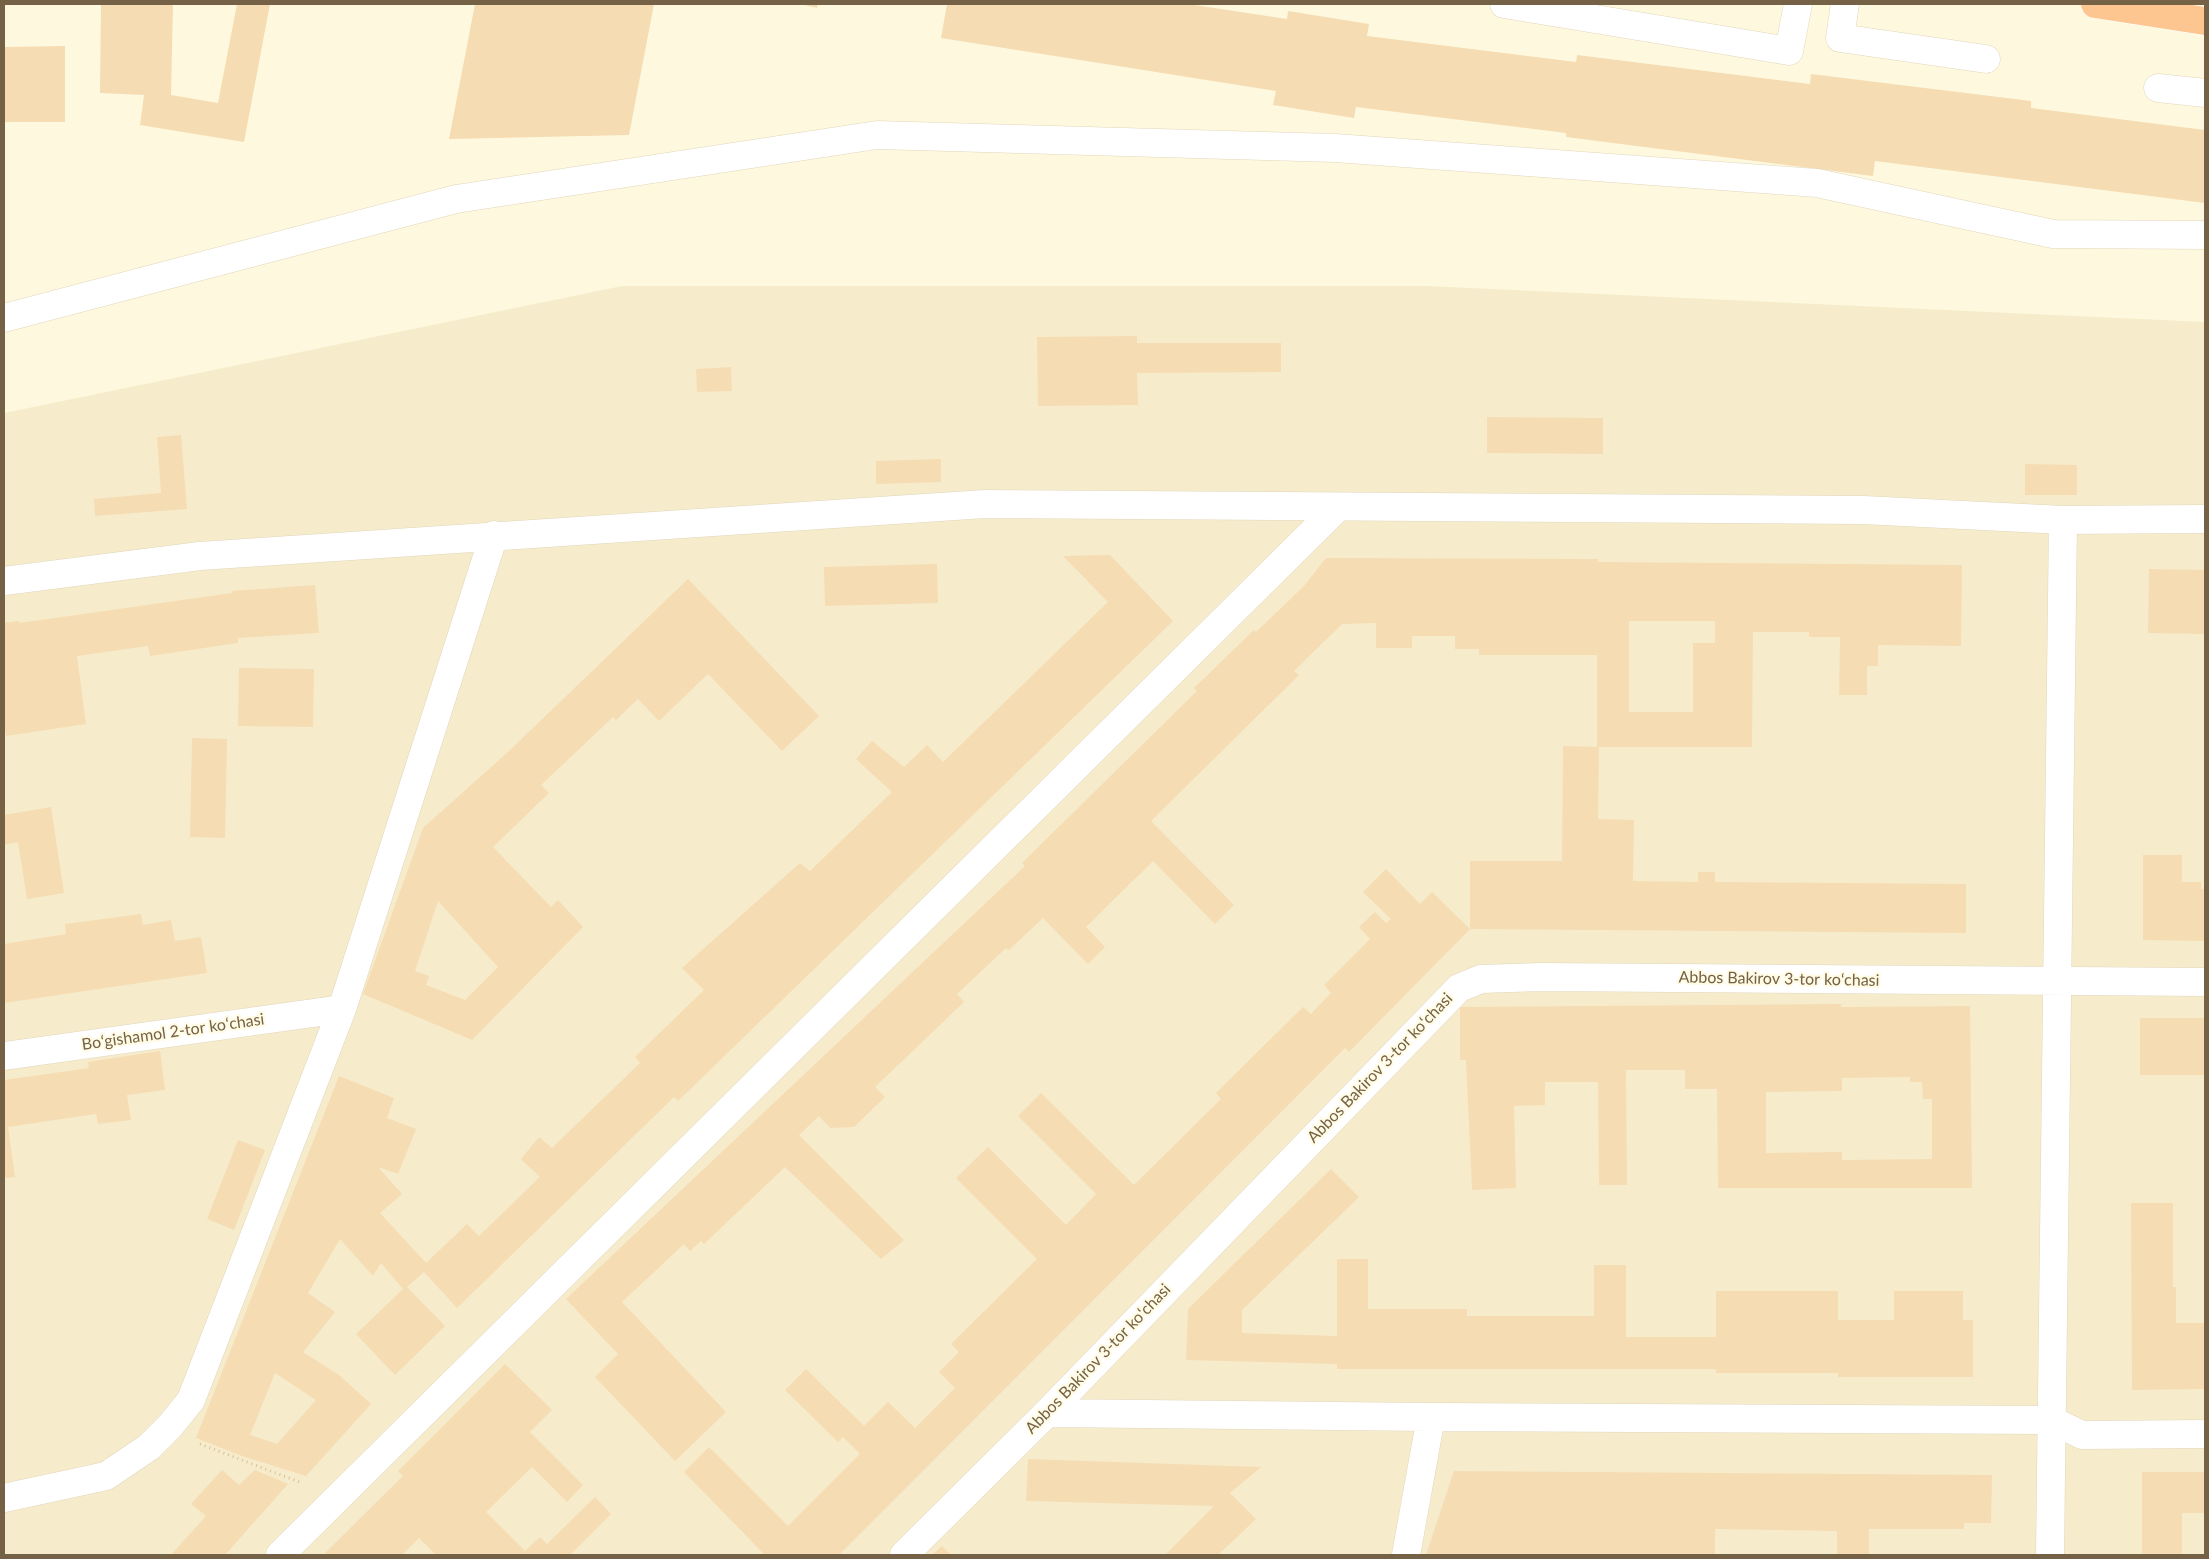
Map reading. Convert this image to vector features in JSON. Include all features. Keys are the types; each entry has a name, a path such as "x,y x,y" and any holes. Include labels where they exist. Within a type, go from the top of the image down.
{"highway":[{"path":"2095,4 2205,21"}],"street":[{"path":"1504,4 1613,13 1789,51 1798,4"},
{"path":"1845,4 1840,38 1986,59"},
{"path":"2158,88 2205,93"},
{"path":"4,318 456,199 877,135 1335,148 1807,182 2054,234 2205,234"},
{"path":"4,581 200,556 494,535 985,504 1338,508 1863,510 2063,520 2205,519"},
{"path":"280,1555 1338,508"},
{"path":"2050,1555 2063,520"},
{"path":"4,1498 106,1476 149,1446 165,1431 191,1400 342,1008 494,535"},
{"name":"Abbos Bakirov 3-tor koʻchasi","path":"904,1555 1048,1413 1459,988 1481,979 1541,977 2205,982"},
{"name":"Boʻgishamol 2-tor koʻchasi","path":"4,1056 342,1008"},
{"path":"1048,1413 2051,1420 2082,1435 2205,1434"},
{"path":"1406,1555 1431,1417"}],"path":[{"path":"165,1431 298,1482 342,1494"}],"shaded area":[{"path":"622,286 1428,286 2205,322 2205,1555 4,1555 4,413"}],"building":[{"path":"101,4 173,4 171,95 218,103 237,4 270,4 244,142 140,125 144,95 100,93"},
{"path":"475,4 654,4 629,135 449,139"},
{"path":"800,4 818,4 817,8"},
{"path":"947,4 1188,4 1287,19 1288,11 1369,24 1367,36 1576,62 1577,55 1810,84 1811,74 2031,101 2031,108 2205,130 2205,203 1875,161 1873,176 1566,137 1566,133 1356,107 1354,118 1273,105 1276,91 941,38"},
{"path":"65,46 65,122 4,122 4,47"},
{"path":"1137,336 1137,343 1281,343 1281,372 1137,373 1138,405 1038,406 1037,337"},
{"path":"731,367 732,391 697,392 696,369"},
{"path":"1487,417 1603,418 1603,454 1487,453"},
{"path":"181,435 187,509 95,516 94,499 161,493 157,437"},
{"path":"941,459 941,482 876,484 876,461"},
{"path":"2025,464 2077,465 2077,495 2025,495"},
{"path":"1110,555 1173,621 678,1101 674,1097 457,1308 424,1272 407,1287 445,1326 395,1375 356,1334 403,1289 381,1263 373,1276 340,1239 308,1293 335,1312 303,1352 339,1375 371,1404 306,1476 242,1456 196,1438 339,1076 394,1098 387,1118 416,1129 398,1174 378,1167 402,1194 380,1213 426,1263 467,1224 479,1236 540,1177 521,1159 539,1137 552,1148 640,1063 635,1057 704,990 682,968 800,863 810,871 892,792 856,759 872,741 904,767 927,745 943,762 1108,602 1063,556","holes":["275,1373 316,1400 277,1444 250,1435"]},
{"path":"1326,558 1598,559 1598,562 1962,565 1961,646 1878,645 1878,666 1867,666 1867,695 1839,695 1840,637 1809,637 1809,632 1753,632 1752,747 1597,747 1597,655 1479,655 1479,649 1455,649 1455,636 1412,636 1412,648 1376,648 1376,623 1342,624 1294,671 1299,675 1151,821 1234,905 1215,924 1153,861 1086,927 1105,947 1088,964 1043,918 1009,950 1006,948 957,994 964,1002 875,1087 885,1097 854,1127 830,1128 819,1116 799,1135 904,1240 881,1259 785,1167 704,1244 701,1241 690,1251 684,1244 622,1302 726,1412 675,1461 595,1377 618,1354 566,1299 1025,866 1022,863 1197,691 1194,688 1254,630 1256,632 1304,586","holes":["1629,621 1715,621 1715,643 1693,643 1693,712 1629,712"]},
{"path":"937,564 938,603 825,606 824,567"},
{"path":"2149,569 2205,570 2205,634 2148,633"},
{"path":"688,579 819,716 782,751 708,674 659,721 638,699 616,720 613,717 541,785 549,793 493,847 551,907 558,900 583,927 472,1040 363,994 423,828 508,752","holes":["438,901 498,967 465,1000 426,985 429,976 415,971"]},
{"path":"315,585 319,633 238,638 238,643 150,656 148,646 77,656 86,724 6,736 4,720 4,623 19,621 19,623 232,593 232,591"},
{"path":"239,668 314,669 313,727 238,726"},
{"path":"192,738 227,739 225,838 190,837"},
{"path":"1563,746 1599,747 1598,819 1634,820 1633,881 1698,882 1698,872 1715,872 1715,882 1966,884 1966,933 1470,929 1470,861 1562,861"},
{"path":"51,807 64,893 27,899 18,842 4,845 4,815"},
{"path":"2143,855 2182,855 2182,882 2201,882 2201,889 2205,889 2205,941 2143,940"},
{"path":"1386,869 1420,904 1432,892 1470,929 1349,1052 1345,1048 839,1555 765,1555 684,1472 709,1447 788,1526 860,1454 843,1437 838,1442 785,1390 806,1369 864,1426 888,1402 915,1428 955,1388 939,1372 959,1352 951,1344 1037,1259 956,1178 988,1147 1066,1225 1096,1194 1018,1116 1041,1093 1134,1185 1221,1099 1216,1093 1303,1007 1311,1014 1331,993 1324,985 1370,939 1359,927 1375,912 1386,923 1391,919 1363,892"},
{"path":"141,914 143,925 171,920 175,941 201,937 207,973 4,1003 4,944 66,934 65,924"},
{"path":"1841,1004 1841,1007 1970,1006 1972,1188 1718,1188 1717,1089 1685,1089 1685,1070 1626,1070 1627,1185 1599,1185 1598,1082 1545,1082 1545,1105 1514,1106 1516,1188 1472,1190 1466,1060 1460,1060 1460,1007","holes":["1910,1077 1910,1082 1922,1082 1923,1099 1932,1099 1932,1159 1842,1160 1842,1152 1766,1153 1766,1092 1842,1091 1842,1078"]},
{"path":"2140,1018 2205,1018 2205,1075 2140,1075"},
{"path":"160,1051 165,1090 127,1095 131,1120 98,1124 96,1114 8,1127 15,1177 4,1178 4,1080 89,1068 88,1062"},
{"path":"238,1140 265,1150 234,1230 207,1219"},
{"path":"1331,1169 1359,1197 1242,1310 1242,1333 1337,1336 1337,1259 1368,1259 1368,1309 1467,1309 1467,1316 1594,1316 1594,1265 1626,1265 1626,1337 1716,1337 1716,1291 1838,1291 1838,1320 1894,1320 1894,1291 1963,1291 1963,1320 1973,1320 1973,1377 1838,1377 1838,1373 1716,1373 1716,1369 1337,1369 1337,1364 1186,1360 1188,1309"},
{"path":"2131,1203 2173,1203 2173,1287 2176,1287 2176,1323 2205,1323 2205,1389 2132,1390"},
{"path":"505,1364 552,1410 530,1432 583,1485 567,1502 532,1467 486,1512 525,1551 540,1537 547,1544 595,1497 611,1514 570,1555 436,1555 419,1538 402,1555 323,1555 403,1476 398,1471"},
{"path":"1028,1459 1261,1467 1230,1493 1256,1519 1218,1555 1165,1555 1214,1506 1026,1501"},
{"path":"222,1470 239,1485 255,1470 288,1484 225,1555 171,1555 206,1516 191,1504"},
{"path":"1454,1471 1992,1475 1991,1523 1964,1523 1964,1529 1869,1529 1869,1555 1837,1555 1837,1531 1715,1529 1715,1555 1426,1555"},
{"path":"2142,1472 2205,1472 2205,1513 2182,1513 2182,1555 2142,1555"},
{"path":"942,1546 951,1555 932,1555"}]}
